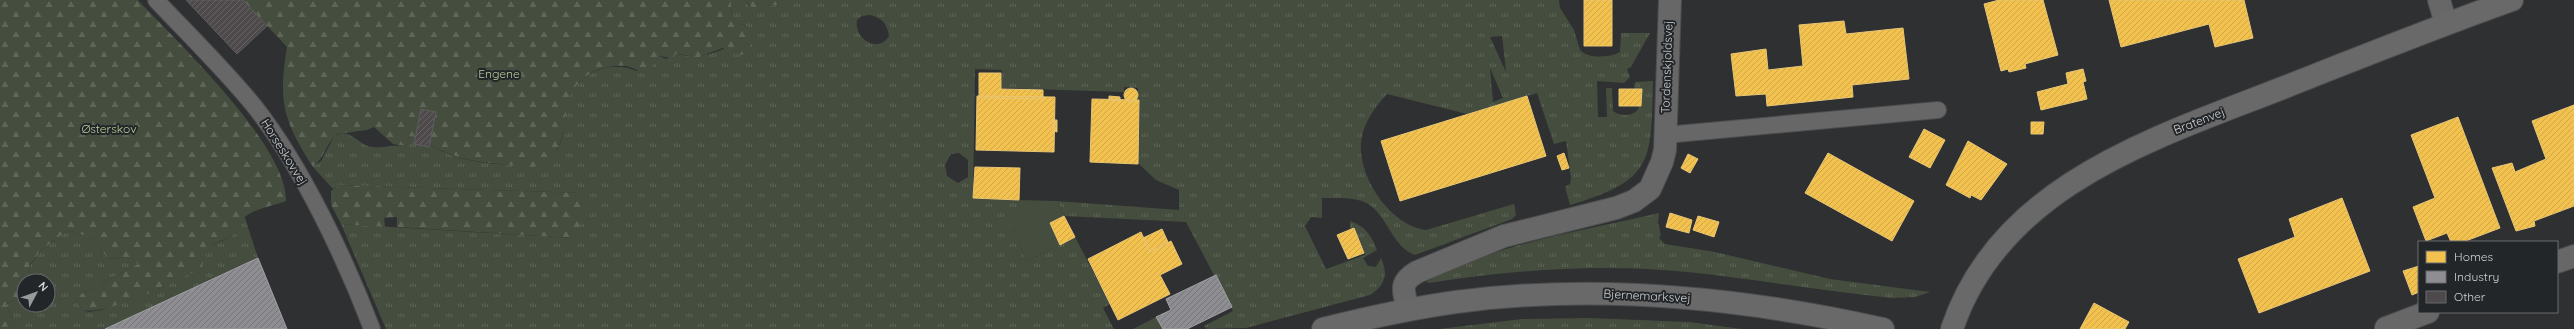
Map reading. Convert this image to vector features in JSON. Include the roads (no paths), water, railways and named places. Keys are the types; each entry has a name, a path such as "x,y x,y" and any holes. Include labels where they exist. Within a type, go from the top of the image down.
{"street":[{"name":"Tordenskjoldsvej","path":"1665,135 1670,0"},
{"path":"2440,0 2446,24"},
{"name":"Bratenvej","path":"1952,329 1976,278 2008,236 2033,212 2076,179 2103,162 2160,136 2446,24 2512,0"},
{"path":"1408,310 1404,283 1407,277 1430,265 1504,236 1616,208 1643,196 1650,189 1662,162 1665,135"},
{"path":"2558,262 2574,256"},
{"name":"Bjernemarksvej","path":"1323,329 1408,310 1456,302 1513,296 1626,295 1700,299 1769,308 1883,329"},
{"path":"2386,328 2425,313"}],"lane":[{"name":"Horseskovvej","path":"156,0 241,91 274,134 308,191 347,269 372,329"},
{"path":"1665,135 1938,110"}],"park label":[{"name":"Engene","path":"499,74"},
{"name":"Østerskov","path":"109,129"}]}
